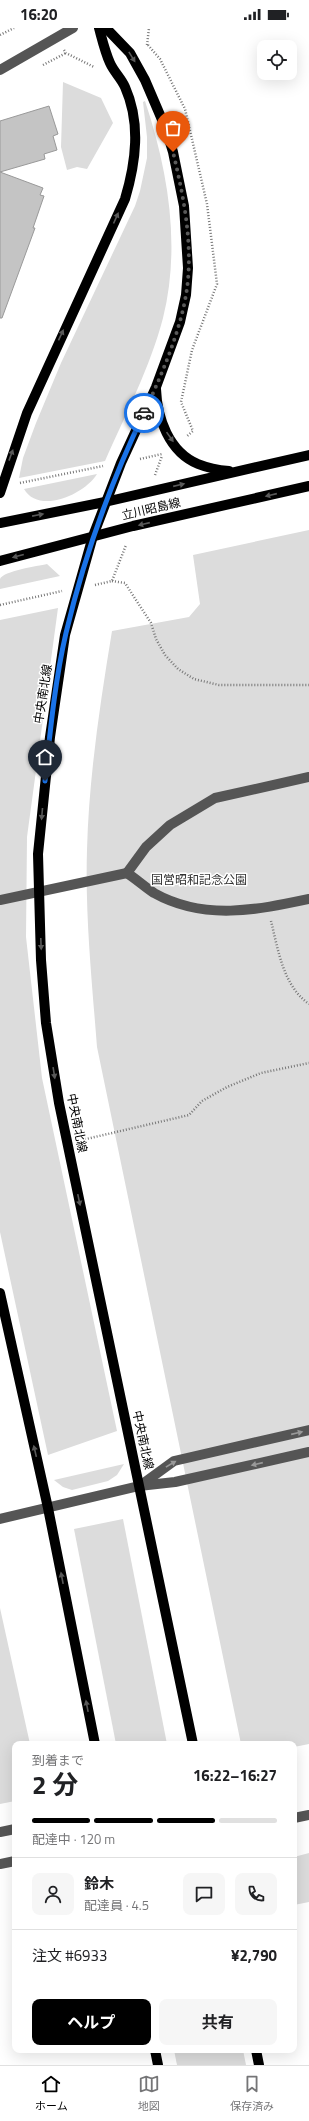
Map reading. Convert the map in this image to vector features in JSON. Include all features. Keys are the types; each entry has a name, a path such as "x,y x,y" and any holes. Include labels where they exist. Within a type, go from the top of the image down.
{"main road":[{"path":"1,490 27,413 122,205 132,177 136,133 131,104 125,86 110,63 99,28"},
{"name":"中央南北線","path":"106,28 130,53 154,99 173,152 184,206 188,261 186,295 180,322 156,387 105,502 93,536 66,635 50,737 38,854 41,960 46,1023 67,1143 192,1741"},
{"path":"156,387 160,420 167,434 176,446 197,464 233,472"},
{"name":"立川昭島線","path":"0,523 105,502 309,455"},
{"name":"立川昭島線","path":"0,561 93,536 309,486"},
{"path":"0,1293 48,1508 94,1741"},
{"path":"156,2053 158,2065"},
{"path":"257,2053 260,2065"}],"street":[{"path":"0,70 73,28"},
{"path":"0,900 127,873 146,847 170,825 208,802 238,792 309,777"},
{"path":"127,873 154,893 187,906 218,911 246,911 309,899"},
{"path":"139,1486 174,1461 309,1430"},
{"path":"0,1519 139,1486 175,1482 309,1452"},
{"path":"297,1817 309,1815"},
{"path":"0,1832 12,1830"},
{"path":"0,1864 12,1862"}],"path":[{"path":"0,35 14,28"},
{"path":"58,37 66,54 99,69"},
{"path":"1,490 163,453"},
{"path":"112,581 125,583 151,623 156,639 165,655 178,669 194,679 219,685 309,685"},
{"path":"268,907 280,960 288,980 309,1004"},
{"path":"67,1143 189,1115 202,1101 227,1086 261,1073 309,1063"}],"green space":[{"path":"63,82 101,98 113,123 87,169 77,167 67,170 61,147"},
{"path":"145,101 166,181 171,236 171,263 168,291 163,318 152,354 105,461 19,478 23,458 61,363 135,206 140,191 147,158 147,137 143,102"},
{"path":"97,474 83,488 62,499 51,501 40,500 31,497 24,489"},
{"name":"国営昭和記念公園","path":"309,530 309,1744 297,1746 297,1741 240,1741 97,1047 89,949 87,899 88,822 99,713 112,631 189,617 200,604 193,555"},
{"path":"47,564 60,576 0,589 0,579 3,576 21,569"},
{"path":"58,608 27,837 26,937 42,1078 117,1431 48,1455 0,1232 0,620"},
{"path":"124,1464 117,1475 108,1481 72,1490 63,1487 54,1480"},
{"path":"123,1519 166,1741 115,1741 74,1529"},
{"path":"0,1608 29,1741 12,1741 12,1802 0,1804"},
{"path":"309,1853 309,1902 297,1904 297,1856"},
{"path":"175,2053 244,2053 246,2065 177,2065"}],"building":[{"path":"49,106 58,134 53,136 57,150 44,154 45,159 0,172 0,121"},
{"path":"0,172 43,188 40,195 44,196 33,228 35,228 2,318 0,318"}],"way so far":[{"path":"144,413 156,387 180,322 186,295 188,238 179,177 173,152"}],"route":[{"path":"45,781 50,737 66,635 78,588 93,536 105,502 144,413"}]}
